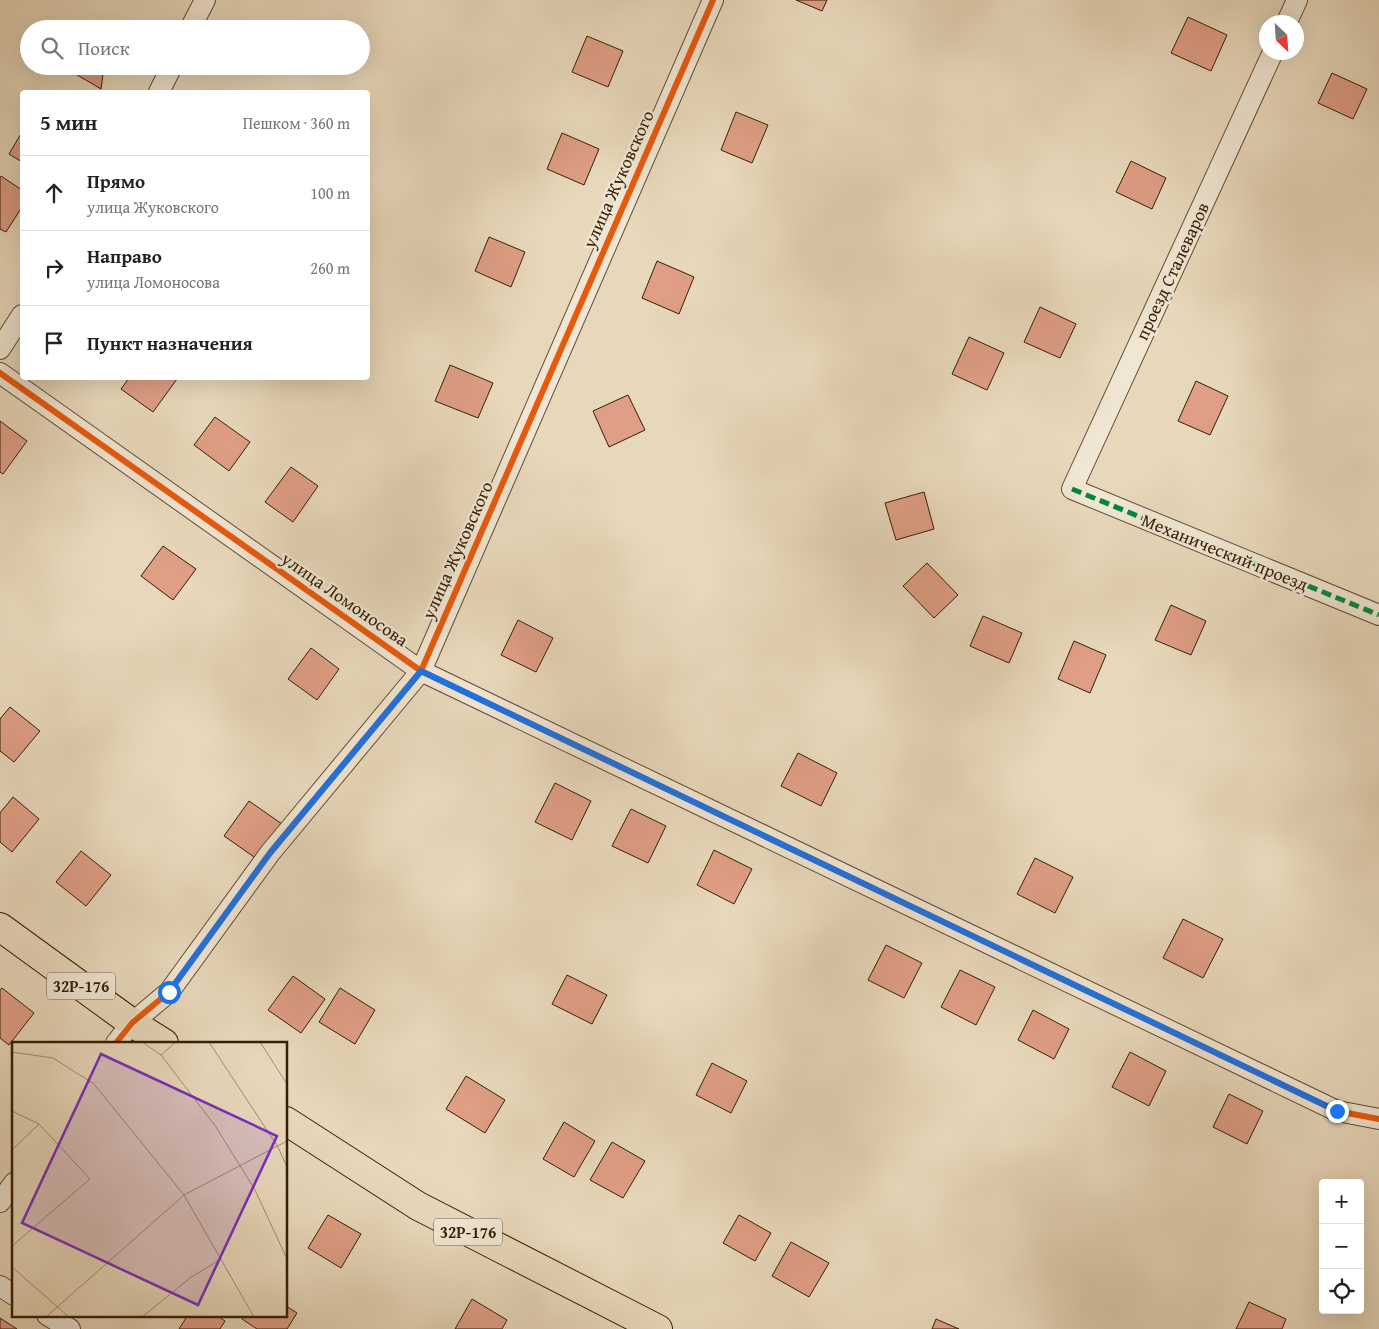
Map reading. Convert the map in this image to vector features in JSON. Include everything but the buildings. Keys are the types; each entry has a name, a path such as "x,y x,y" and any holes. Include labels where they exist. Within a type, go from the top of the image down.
{"main road":[{"name":"32Р-176","path":"0,927 124,1033 160,1042"},
{"name":"32Р-176","path":"288,1122 418,1206 658,1329"}],"street":[{"path":"195,20 205,0"},
{"name":"улица Жуковского","path":"124,1033 169,992 270,853 421,671 713,0"},
{"path":"1290,15 1297,0"},
{"name":"проезд Сталеваров","path":"1072,489 1269,60"},
{"path":"160,90 168,75"},
{"path":"0,349 20,318"},
{"name":"улица Ломоносова","path":"0,373 421,671 1337,1111 1379,1119"},
{"name":"Механический проезд","path":"1072,489 1379,615"},
{"path":"0,1202 12,1186"},
{"path":"0,1286 12,1294"},
{"path":"49,1316 70,1329"}],"marked path":[{"path":"1072,489 1379,615"}],"cycle path":[{"path":"117,1042 132,1023 169,992 270,853 421,671 713,0"},
{"path":"0,373 421,671 1337,1111 1379,1119"}],"route":[{"path":"169,992 270,853 421,671 1337,1111"}]}
